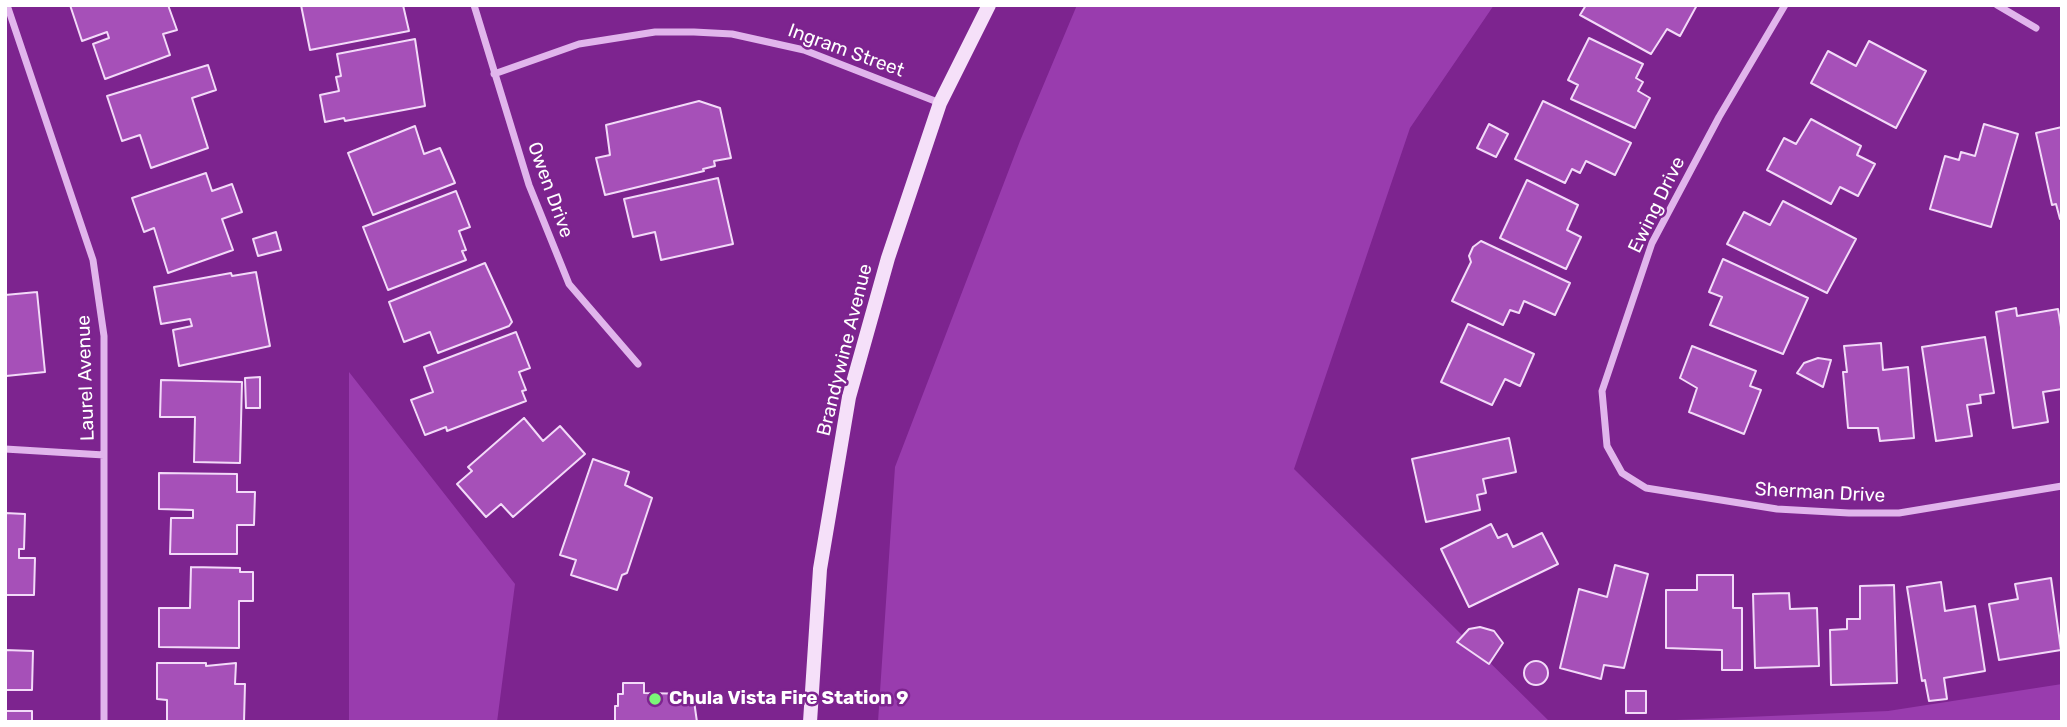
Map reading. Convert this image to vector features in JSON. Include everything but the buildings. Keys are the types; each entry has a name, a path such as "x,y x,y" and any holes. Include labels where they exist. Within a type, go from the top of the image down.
{"street":[{"name":"Laurel Avenue","path":"7,5 93,260 104,336 104,722"},
{"name":"Owen Drive","path":"474,5 529,185 569,284 638,364"},
{"name":"Brandywine Avenue","path":"810,722 820,569 849,397 888,258 940,103 989,5"},
{"name":"Ewing Drive","path":"1622,473 1607,446 1602,391 1652,243 1719,117 1785,5"},
{"path":"1997,5 2036,28"},
{"name":"Ingram Street","path":"494,74 579,44 655,32 732,34 804,50 940,103"},
{"path":"5,449 104,455"},
{"name":"Sherman Drive","path":"1622,473 1646,488 1777,509 1849,513 1899,513 2062,486"}],"shaded area":[{"path":"1077,5 1494,5 1410,128 1294,469 1550,722 878,722 895,467 1020,141"},
{"path":"349,372 515,584 497,722 349,722"},
{"path":"2062,684 2062,722 1628,722 1888,711"}],"place":[{"name":"Chula Vista Fire Station 9","path":"655,699"}]}
